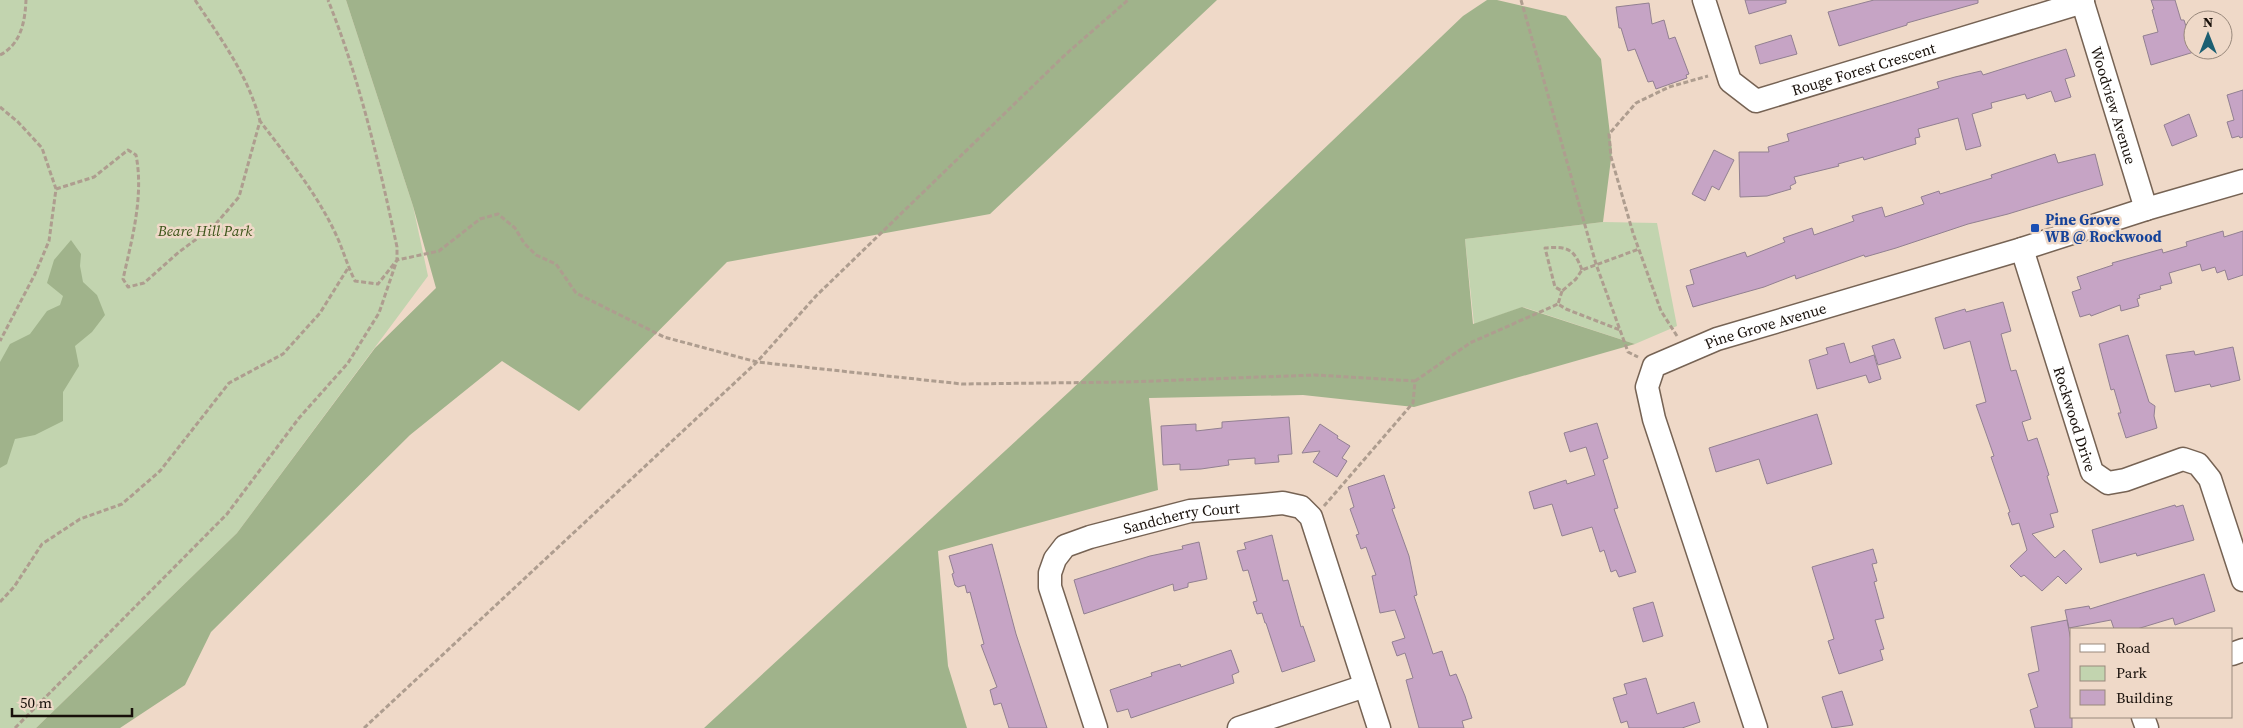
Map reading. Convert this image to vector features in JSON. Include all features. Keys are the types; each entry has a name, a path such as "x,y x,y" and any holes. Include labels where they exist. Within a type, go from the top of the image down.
{"street":[{"name":"Rouge Forest Crescent","path":"1704,0 1725,71 1730,81 1756,101 2082,1"},
{"name":"Woodview Avenue","path":"2082,1 2146,209"},
{"name":"Pine Grove Avenue","path":"1654,366 1717,338 2022,249 2146,209 2243,182"},
{"name":"Rockwood Drive","path":"2022,249 2092,472 2108,483 2125,480 2182,459 2198,464 2210,479 2243,580"},
{"path":"1654,366 1647,388 1654,419 1756,728"},
{"name":"Sandcherry Court","path":"1096,728 1050,587 1050,573 1055,559 1065,546 1090,537 1190,511 1283,503 1301,508 1311,517"},
{"path":"1311,517 1379,728"},
{"path":"1239,728 1365,686"}],"path":[{"path":"0,55 7,52 23,29 26,0"},
{"path":"195,0 238,65 255,99 260,121 317,200 338,239 348,268 355,281 378,284 397,260 439,251 480,219 498,214 515,228 524,243 536,255 556,264 576,293 664,338 757,362 962,384 1117,382 1315,375 1415,381 1470,342 1558,304 1562,291 1576,279 1582,270 1639,250"},
{"path":"16,728 227,514 299,418 348,363 379,313 397,260 397,247 378,159 347,47 328,0"},
{"path":"364,728 757,362 816,296 1066,54 1128,0"},
{"path":"1520,0 1596,264 1628,352 1654,366"},
{"path":"1687,352 1661,311 1639,250 1611,157 1609,134 1636,103 1669,87 1725,71"},
{"path":"0,107 18,122 42,148 56,188 49,241 35,274 0,341"},
{"path":"56,188 94,177 128,150 136,155 139,184 136,214 123,279 128,287 144,283 179,252 214,226 238,197 260,121"},
{"path":"1562,291 1555,287 1545,248 1556,247 1572,252 1577,255 1582,270"},
{"path":"0,602 14,587 42,544 80,519 122,504 160,471 229,383 283,354 320,313 348,268"},
{"path":"1558,304 1566,309 1620,330"},
{"path":"1311,517 1325,505 1413,404 1415,381"}],"green space":[{"name":"Beare Hill Park","path":"0,0 346,0 413,206 428,276 237,533 36,728 0,728"},
{"path":"346,0 1217,0 990,214 727,262 579,411 502,361 410,435 211,632 185,685 120,728 36,728 237,533 375,348 436,288 413,206"},
{"path":"1487,0 1497,0 1566,16 1601,59 1612,151 1603,222 1465,239 1473,324 1522,307 1635,344 1414,407 1303,395 1149,398 1158,490 938,551 948,666 967,728 704,728 1070,391 1463,16"},
{"path":"1603,222 1657,223 1677,326 1635,344 1523,307 1474,324 1465,239"},
{"path":"71,240 81,254 80,266 83,282 97,295 105,315 92,332 75,346 79,366 63,392 63,421 35,435 15,439 7,464 0,468 0,362 10,344 30,334 47,311 60,305 63,296 47,283 54,260"}],"building":[{"path":"1745,0 1786,0 1786,3 1749,14"},
{"path":"1874,0 1978,0 1978,3 1907,23 1907,25 1839,46 1828,12"},
{"path":"2151,0 2175,0 2181,20 2183,20 2183,55 2151,65 2143,36 2158,32 2152,10 2154,9"},
{"path":"1649,3 1652,24 1664,20 1669,39 1675,37 1689,74 1686,75 1687,78 1656,89 1653,81 1648,82 1635,49 1628,51 1621,28 1619,28 1616,7"},
{"path":"1791,35 1797,54 1760,64 1755,46"},
{"path":"2066,49 2075,76 2065,79 2071,97 2055,102 2051,91 2027,99 2025,94 1991,103 1992,108 1972,114 1981,146 1966,150 1958,118 1918,129 1920,137 1915,138 1916,144 1864,160 1863,157 1838,164 1839,166 1794,177 1796,183 1790,186 1791,189 1767,196 1740,197 1739,152 1769,152 1768,147 1789,141 1787,134 1939,88 1937,82 1981,71 1983,75"},
{"path":"2243,90 2243,137 2232,138 2227,122 2234,120 2227,95"},
{"path":"2189,114 2197,136 2172,146 2164,125"},
{"path":"1714,150 1734,160 1719,190 1712,186 1705,201 1692,194"},
{"path":"2055,154 2058,163 2095,154 2103,185 1968,224 1896,248 1865,257 1864,255 1796,279 1795,275 1764,287 1693,307 1686,286 1694,284 1690,270 1745,252 1747,257 1785,242 1783,238 1812,228 1814,235 1854,221 1852,216 1882,207 1885,217 1924,204 1921,197 1939,191 1940,194 1992,178 1991,175"},
{"path":"2223,231 2224,237 2243,231 2243,275 2228,280 2225,270 2217,273 2215,267 2202,271 2200,264 2169,273 2172,283 2160,286 2161,289 2139,295 2140,298 2137,299 2139,306 2121,311 2120,305 2091,316 2090,314 2080,317 2072,292 2081,289 2077,277 2113,265 2112,263 2162,249 2163,253 2187,246 2186,242"},
{"path":"2003,302 2011,331 2001,334 2011,371 2016,370 2031,419 2022,422 2028,441 2037,438 2058,512 2050,514 2054,527 2032,534 2055,558 2064,550 2082,569 2066,584 2058,576 2042,591 2024,575 2021,577 2010,566 2027,550 2019,523 2012,525 2008,513 2010,512 1991,457 1994,456 1976,405 1986,402 1970,341 1944,349 1935,318 1965,309 1966,312"},
{"path":"2128,335 2149,402 2155,406 2154,416 2157,428 2126,438 2118,413 2121,413 2114,389 2111,390 2099,344"},
{"path":"1894,339 1901,358 1878,365 1872,346"},
{"path":"1844,343 1850,363 1874,355 1881,379 1869,383 1866,375 1817,389 1809,360 1828,354 1826,348"},
{"path":"2233,347 2240,380 2211,387 2210,384 2175,392 2166,355 2194,351 2195,355"},
{"path":"1817,414 1832,464 1767,484 1759,459 1716,472 1709,448"},
{"path":"1289,417 1292,454 1278,455 1279,462 1255,464 1255,458 1228,460 1229,465 1180,470 1180,464 1163,465 1161,426 1196,424 1196,431 1222,428 1222,422"},
{"path":"1597,423 1608,458 1603,460 1618,508 1614,509 1636,572 1619,577 1616,570 1611,572 1604,550 1600,552 1592,527 1562,536 1552,504 1534,509 1529,492 1566,480 1567,484 1595,475 1586,447 1570,452 1564,433"},
{"path":"1320,424 1350,446 1342,458 1347,461 1337,477 1313,462 1320,451 1302,453"},
{"path":"1384,475 1395,508 1392,509 1409,556 1417,595 1414,596 1433,654 1442,651 1450,676 1456,674 1472,718 1462,721 1464,728 1419,728 1406,680 1413,678 1405,653 1397,656 1392,642 1405,638 1395,610 1380,613 1372,576 1376,575 1366,547 1361,549 1356,535 1359,534 1350,509 1354,507 1348,487"},
{"path":"2175,505 2176,507 2183,505 2194,540 2137,556 2136,553 2100,563 2092,530"},
{"path":"1272,535 1283,581 1288,580 1301,627 1303,626 1315,661 1282,672 1262,613 1257,614 1253,602 1257,601 1248,570 1243,571 1237,551 1246,549 1244,543"},
{"path":"1199,542 1207,579 1188,583 1188,587 1174,591 1173,584 1084,614 1074,580 1150,556 1183,549 1182,546"},
{"path":"992,544 1016,634 1047,728 1009,728 1001,703 994,705 990,690 997,687 981,645 984,644 970,592 967,593 965,585 958,587 955,585 949,556"},
{"path":"1873,549 1877,563 1872,564 1877,581 1874,582 1884,618 1875,620 1884,649 1880,650 1883,660 1839,674 1828,641 1834,639 1812,567"},
{"path":"2204,574 2215,611 2175,625 2173,618 2140,628 2114,628 2111,620 2069,628 2065,610 2089,606 2090,609"},
{"path":"1653,602 1663,636 1643,642 1633,608"},
{"path":"2067,620 2070,636 2070,718 2072,718 2072,728 2035,728 2030,710 2038,707 2028,674 2039,671 2031,627"},
{"path":"1231,650 1239,672 1232,675 1234,683 1131,718 1128,709 1117,712 1110,690 1152,676 1151,673 1180,664 1181,667"},
{"path":"1646,678 1657,714 1694,702 1700,722 1682,728 1629,728 1627,721 1621,723 1613,698 1627,694 1624,684"},
{"path":"1842,691 1853,725 1832,728 1822,697"}],"place":[{"name":"Pine Grove WB @ Rockwood","path":"2035,228"}]}
